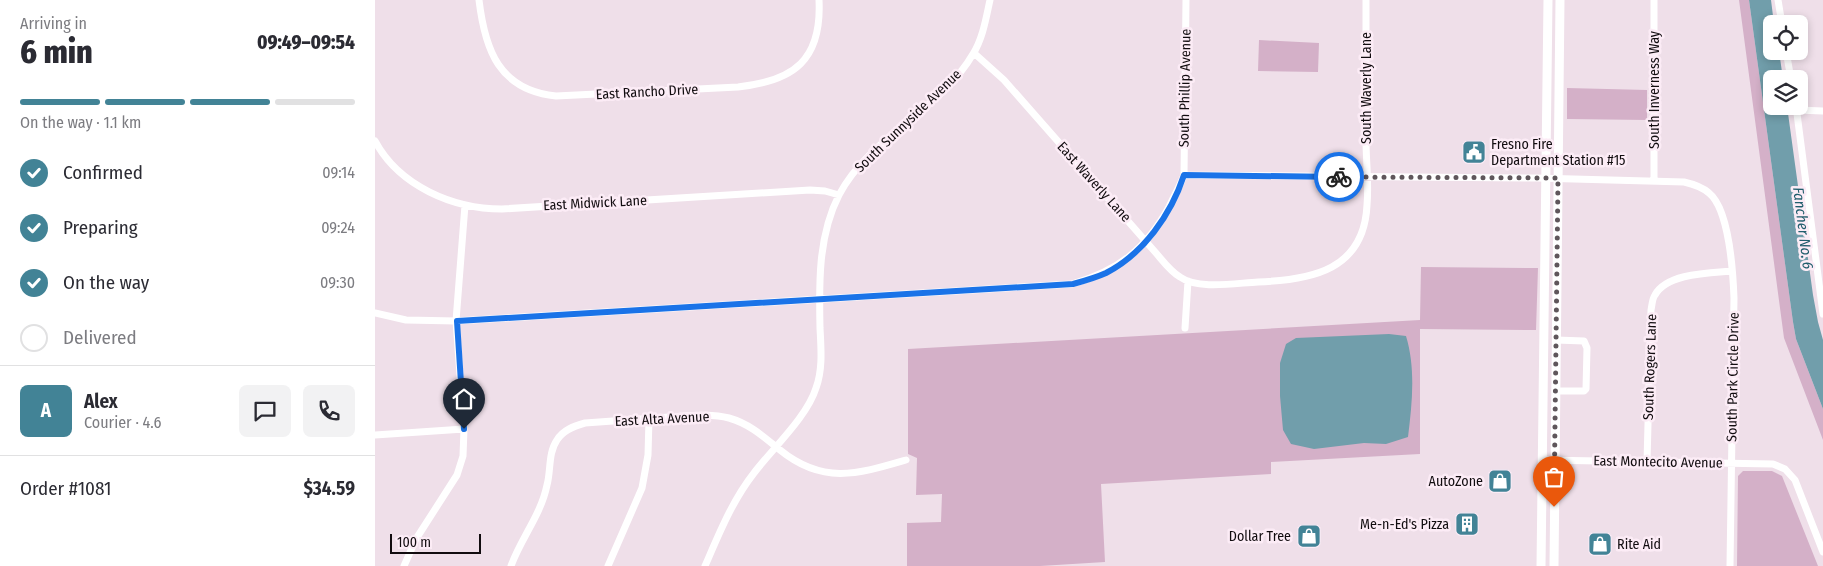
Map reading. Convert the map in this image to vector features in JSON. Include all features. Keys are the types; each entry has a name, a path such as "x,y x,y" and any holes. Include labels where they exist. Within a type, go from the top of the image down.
{"main road":[{"path":"1541,566 1548,0"},
{"path":"1554,566 1560,0"}],"street":[{"name":"East Rancho Drive","path":"479,0 486,38 498,66 522,86 539,93 556,96 738,87 767,83 779,79 799,66 813,47 819,23 819,0"},
{"name":"South Sunnyside Avenue","path":"705,566 737,498 755,472 802,414 816,389 821,360 820,269 825,236 839,195 851,176 871,153 950,84 974,53 990,0"},
{"name":"South Phillip Avenue","path":"1184,175 1186,0"},
{"name":"South Waverly Lane","path":"1366,0 1365,165 1367,177"},
{"name":"South Inverness Way","path":"1654,180 1655,0"},
{"path":"1778,0 1780,15"},
{"name":"East Waverly Lane","path":"974,53 1004,80 1174,273 1188,281"},
{"path":"1808,109 1823,111"},
{"path":"1797,115 1822,294 1823,314"},
{"name":"East Midwick Lane","path":"375,141 390,162 409,179 427,191 477,208 502,209 809,190 825,191 839,195"},
{"path":"375,313 406,320 457,321 1073,284 1106,273 1131,256 1147,241 1161,222 1184,175 1654,180"},
{"path":"1185,328 1188,281 1205,284 1287,281 1317,275 1347,255 1359,239 1367,206 1367,177"},
{"name":"South Park Circle Drive","path":"1654,180 1685,182 1696,185 1710,193 1719,204 1724,218 1734,298 1729,566"},
{"path":"404,566 416,539 457,476 463,456 464,429 457,321 465,205"},
{"name":"South Rogers Lane","path":"1647,462 1651,310 1654,295 1663,285 1676,279 1732,271"},
{"path":"1555,392 1584,391 1586,389 1587,348 1584,341 1556,340"},
{"name":"East Alta Avenue","path":"511,566 543,500 556,440 574,426 585,423 708,416 730,418 749,426 793,461 804,466 837,474 865,472 906,460"},
{"path":"608,566 642,488 648,455 649,419"},
{"path":"375,435 464,429"},
{"name":"East Montecito Avenue","path":"1543,460 1773,464 1785,470 1795,480 1823,552"}],"shaded area":[{"path":"1739,0 1749,0 1763,102 1763,115 1765,115 1793,322 1796,339 1823,409 1823,440 1784,338"},
{"path":"1259,40 1319,43 1318,72 1258,71"},
{"path":"1567,88 1647,90 1647,120 1567,119"},
{"path":"1421,267 1538,268 1536,330 1420,329 1420,454 1271,462 1271,474 1101,484 1105,562 1040,566 907,566 907,523 941,522 942,494 916,495 917,458 908,454 908,349 1420,320"},
{"path":"1743,471 1772,471 1782,476 1818,566 1737,566 1738,476"}],"water":[{"path":"1749,0 1771,0 1773,15 1763,15 1763,60 1780,60 1782,70 1763,70 1763,102"},
{"name":"Fancher No. 6","path":"1765,115 1788,115 1813,295 1823,340 1823,409 1796,339"},
{"path":"1389,334 1406,336 1409,348 1412,386 1408,437 1386,444 1364,443 1314,449 1291,444 1283,430 1280,396 1280,363 1286,344 1296,338"}],"way so far":[{"path":"1339,177 1558,178 1554,507"}],"place":[{"name":"Fresno Fire Department Station #15","path":"1474,152"},
{"name":"AutoZone","path":"1500,481"},
{"name":"Me-n-Ed's Pizza","path":"1467,524"},
{"name":"Dollar Tree","path":"1309,536"},
{"name":"Rite Aid","path":"1600,544"}],"route":[{"path":"464,429 457,321 1073,284 1106,273 1121,264 1140,248 1161,222 1184,175 1339,177"}]}
